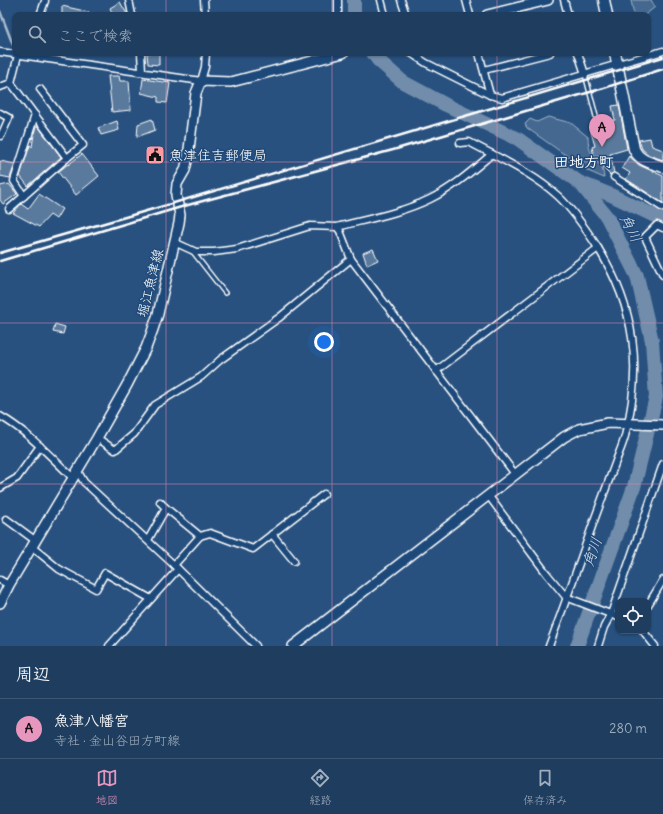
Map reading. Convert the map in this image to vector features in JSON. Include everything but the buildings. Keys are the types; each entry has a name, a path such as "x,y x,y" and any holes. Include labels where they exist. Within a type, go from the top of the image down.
{"main road":[{"path":"499,12 548,0"},
{"path":"604,0 606,12"},
{"path":"201,81 231,82 331,56"},
{"path":"616,56 626,115 636,155 642,159 663,167"},
{"name":"堀江魚津線","path":"0,603 9,585 127,385 152,332 180,215 176,195 177,184 185,170 196,93 201,81"},
{"path":"293,646 564,437 579,429 608,423 663,425"}],"street":[{"path":"129,0 131,12"},
{"path":"204,0 205,12"},
{"path":"338,0 338,12"},
{"path":"381,0 384,12"},
{"path":"401,0 405,12"},
{"path":"466,0 469,12"},
{"path":"564,0 567,12"},
{"path":"41,12 44,1"},
{"path":"651,54 663,51"},
{"path":"0,52 12,54"},
{"path":"18,56 11,83 67,158"},
{"path":"40,56 201,81 205,67 206,56"},
{"path":"141,56 142,71"},
{"path":"416,56 426,63 490,95 502,98 645,56"},
{"path":"480,56 490,95"},
{"path":"484,70 538,56"},
{"path":"579,56 585,74"},
{"path":"0,87 11,83"},
{"path":"9,209 83,145 40,89"},
{"path":"0,112 9,118 1,136 0,135"},
{"path":"24,196 14,181 34,115"},
{"path":"460,143 469,142 492,154 534,177 558,196 578,218 608,264 628,311 633,340 634,360 634,390 629,424 568,598 549,646"},
{"path":"174,242 196,252 214,252 237,249 310,226 337,227 402,211 431,199 461,179 492,154"},
{"path":"614,177 663,208"},
{"path":"663,228 657,225 645,237 663,275"},
{"path":"337,227 351,259 515,474"},
{"path":"436,371 598,248"},
{"path":"96,438 115,450 134,434 155,405 201,377 220,360 280,317 351,259"},
{"path":"0,416 12,423 84,482 148,540 256,646"},
{"path":"0,488 17,478 40,446"},
{"path":"598,646 663,464"},
{"path":"109,646 152,599 200,536 210,533 253,549 324,494"},
{"path":"488,495 547,574 568,598 615,616"},
{"path":"160,502 200,536"},
{"path":"148,540 166,508"},
{"path":"6,519 34,544 59,570 96,589 104,573 152,599"},
{"path":"272,534 294,561"},
{"path":"0,580 9,585"},
{"path":"651,600 663,580"},
{"path":"645,634 655,646"}],"lane":[{"path":"585,74 599,128"},
{"path":"191,250 225,293"}],"shaded area":[{"path":"631,0 651,0 655,7 649,12 633,12"},
{"path":"548,117 571,123 588,137 591,151 601,167 604,178 588,171 574,159 564,154 527,128 525,124 530,119 537,122"}],"waterway":[{"name":"角川","path":"354,0 354,12"},
{"path":"0,11 12,42"},
{"name":"角川","path":"375,56 403,82 446,105 518,139 580,183 607,217 637,276 652,341 656,397 634,487 577,646"},
{"path":"581,183 611,195 663,220"}],"railway":[{"path":"0,253 167,205 663,57"},
{"path":"0,261 188,205 393,150 604,88 663,69"}],"place":[{"name":"魚津八幡宮","path":"602,147"},
{"name":"魚津住吉郵便局","path":"155,155"}],"district":[{"name":"田地方町","path":"584,161"}]}
